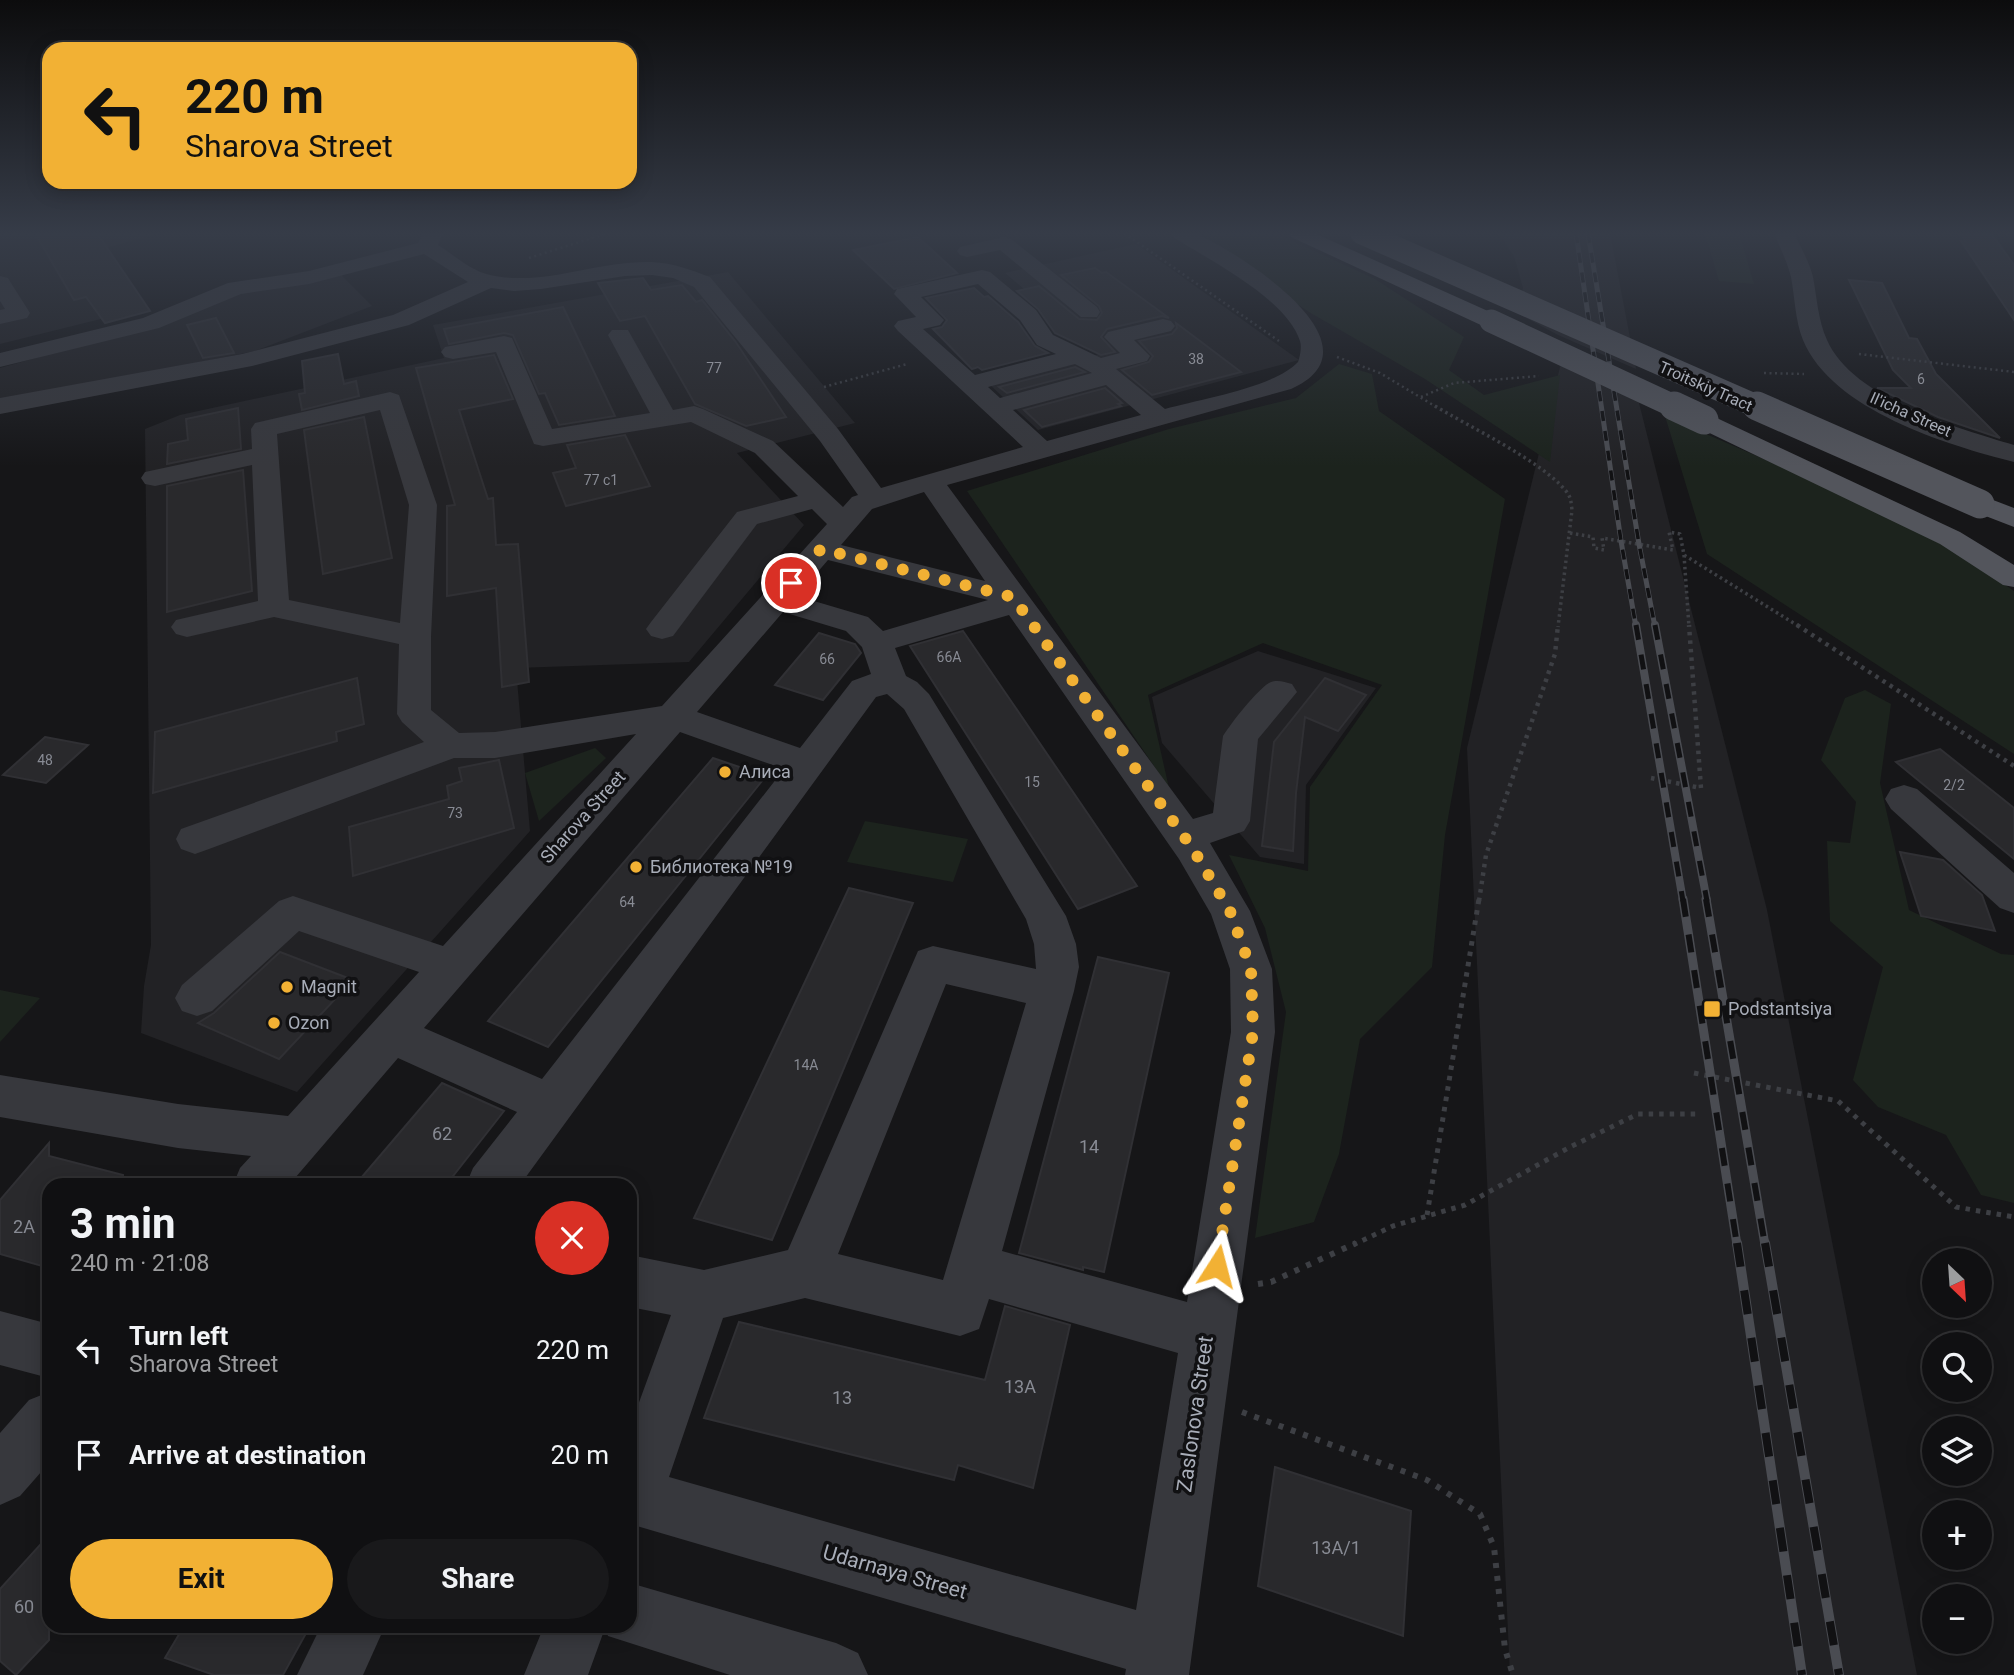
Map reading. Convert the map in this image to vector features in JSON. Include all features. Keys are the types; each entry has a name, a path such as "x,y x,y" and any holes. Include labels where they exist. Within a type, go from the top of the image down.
{"main road":[{"path":"1469,311 1922,524 1975,552 2014,578"},
{"name":"Troitskiy Tract","path":"1540,311 2014,518"}],"street":[{"path":"0,317 19,313 18,311"},
{"path":"0,360 151,323 180,311"},
{"path":"0,406 256,357 401,320 418,311"},
{"path":"726,311 795,394 875,499"},
{"path":"923,311 932,320 906,326 1043,451"},
{"path":"1023,311 1045,340 1095,366 1161,419"},
{"path":"1294,311 1311,334 1312,352"},
{"name":"Il'icha Street","path":"1807,311 1810,326 1820,349 1835,370 1850,383 1885,405 1980,444 2014,454"},
{"path":"970,384 1095,366 1138,356 1116,337 1163,326"},
{"path":"620,335 665,418"},
{"path":"453,352 504,343 543,438 694,414 764,446 828,524"},
{"name":"Sharova Street","path":"263,1178 776,600 828,524 862,503 930,481 1271,388 1297,376 1310,363 1312,352"},
{"path":"995,407 1095,366"},
{"path":"274,607 264,429 390,400 422,505 414,715 451,746"},
{"path":"155,478 265,454"},
{"name":"Zaslonova Street","path":"930,481 1185,838 1230,911 1251,969 1253,1032 1159,1662"},
{"path":"662,629 747,518 828,524 1015,599"},
{"path":"495,1178 864,689 877,683 884,663 1015,599"},
{"path":"637,1282 704,1296 805,1272 960,1310 1058,967 1055,944 1046,916 917,702 884,663 857,624 776,600"},
{"path":"187,627 274,607 415,637"},
{"path":"1185,838 1231,821 1241,736 1280,692"},
{"path":"195,839 451,746 495,745 673,716 808,764"},
{"path":"1904,799 2014,897"},
{"path":"197,998 293,912 451,966"},
{"path":"805,1272 933,964 1052,991"},
{"path":"390,1034 551,1105"},
{"path":"0,1096 178,1126 296,1139"},
{"path":"973,1269 1210,1313"},
{"path":"637,1482 704,1296"},
{"path":"0,1338 42,1349"},
{"name":"Udarnaya Street","path":"637,1498 1159,1662"},
{"path":"637,1616 836,1675"},
{"path":"329,1675 350,1633"},
{"path":"556,1675 572,1633"}],"path":[{"path":"1237,311 1291,349 1339,357 1380,373 1542,470 1565,489 1571,499 1570,533 1555,654 1486,855 1427,1215"},
{"path":"1820,349 2014,372"},
{"path":"795,394 938,355"},
{"path":"1570,533 1593,537 1594,548 1604,550 1602,538 1673,550 1669,532 1680,534 1684,555 1701,788 1651,778"},
{"path":"1684,555 1852,659 2014,766"},
{"path":"1693,1073 1838,1101 1956,1207 2014,1217"},
{"path":"1210,1313 1393,1226 1465,1205 1572,1146 1638,1114 1699,1114"},
{"path":"1198,1396 1427,1480 1480,1514 1494,1547 1505,1649 1513,1675"}],"shaded area":[{"path":"0,311 125,313 0,344"},
{"path":"194,311 359,311 255,351 0,403 0,368"},
{"path":"510,311 761,311 855,423 737,453 804,525 689,662 516,668 530,831 297,1092 141,1033 144,986 151,945 145,429 180,415 444,358 433,325"},
{"path":"1051,311 1230,311 1299,360 1038,430 988,383 1103,353 1101,332 1073,330"},
{"path":"1424,311 1464,337 1449,370 1484,395 1560,375 1550,462 1425,379 1309,312"},
{"path":"1625,311 1636,369 1558,335 1517,313"},
{"path":"1561,363 1638,399 1767,910 1917,1675 1510,1675 1467,748"},
{"path":"1339,364 1372,374 1379,411 1505,499 1445,835 1432,967 1360,1039 1339,1154 1314,1222 1255,1238 1286,1012 1265,928 1229,855 1308,871 1310,787 1382,685 1263,643 1148,695 1169,788 967,491 1169,429 1296,398"},
{"path":"1665,416 1889,516 1974,564 2014,591 2014,754 1707,554"},
{"path":"1258,651 1376,688 1306,785 1304,864 1260,857 1162,743 1152,697"},
{"path":"1865,690 1891,704 1880,783 1909,910 2001,954 2014,955 2014,1203 1981,1195 1946,1135 1878,1107 1853,1080 1883,967 1830,921 1827,841 1850,843 1856,802 1821,760 1845,698"},
{"path":"595,748 606,758 539,821 525,773"},
{"path":"865,821 968,839 953,882 847,862"},
{"path":"0,990 40,998 0,1042"}],"building":[{"path":"96,311 149,311 105,323"},
{"path":"540,311 565,311 615,416 559,425 545,393 539,394 513,335 504,333 449,344 444,329"},
{"path":"614,311 711,311 735,341 786,417 746,426 695,404 645,316 620,321"},
{"path":"939,311 1006,311 1018,322 1035,346 1048,353 982,370 978,367 972,369 933,329 942,327 947,320"},
{"path":"1040,311 1070,311 1079,319 1097,320 1102,313 1160,311 1169,318 1162,316 1107,329 1101,337 1115,352 1101,355 1055,333"},
{"path":"1864,311 1896,311 1909,338 1917,339 1936,374 2000,438 1938,417 1877,388 1911,388 1893,370"},
{"path":"216,318 234,353 203,358 187,325"},
{"path":"1176,323 1241,372 1152,395 1122,370 1149,362 1153,356 1139,341 1172,334 1177,328"},
{"path":"338,354 344,384 356,381 359,396 302,410 299,394 305,393 302,361"},
{"path":"494,355 513,399 459,410 488,499 493,498 496,545 518,544 529,682 502,687 496,588 447,596 447,506 455,505 416,368"},
{"path":"1075,367 1085,372 1007,393 999,387"},
{"path":"1105,388 1122,403 1118,404 1121,406 1042,427 1024,410"},
{"path":"238,408 241,449 167,464 168,444 188,440 186,419"},
{"path":"364,417 392,558 323,574 304,430"},
{"path":"625,435 650,486 566,506 553,473 576,468 567,445"},
{"path":"243,470 252,591 167,612 167,486"},
{"path":"963,631 1137,886 1078,909 910,646"},
{"path":"819,633 855,644 861,653 823,700 775,685"},
{"path":"357,678 364,724 336,732 337,741 153,793 155,732"},
{"path":"1325,678 1366,695 1338,731 1305,717 1296,793 1293,851 1262,846 1274,742"},
{"path":"45,737 88,745 46,783 3,775"},
{"path":"1940,749 2014,808 2014,859 1896,762"},
{"path":"713,758 766,776 548,1047 488,1021"},
{"path":"499,760 514,828 353,876 349,827 449,799 447,786 462,781 459,768"},
{"path":"1900,852 1943,860 1982,895 1995,931 1921,916"},
{"path":"849,888 913,903 772,1240 694,1218"},
{"path":"280,952 353,980 279,1059 198,1023 214,1013"},
{"path":"1098,957 1169,973 1104,1272 1083,1267 1083,1270 1019,1253"},
{"path":"442,1083 504,1111 451,1178 361,1178"},
{"path":"49,1143 49,1156 123,1175 123,1178 42,1178 42,1266 0,1254 0,1200"},
{"path":"1005,1306 1070,1325 1033,1488 958,1465 954,1480 704,1418 739,1322 985,1380"},
{"path":"1275,1467 1411,1511 1403,1636 1258,1586"},
{"path":"42,1543 42,1633 49,1633 49,1640 16,1675 0,1661 0,1589"},
{"path":"180,1633 306,1633 283,1675 214,1675 165,1658"}],"railway":[{"path":"1587,311 1636,627"},
{"path":"1601,311 1655,627"},
{"path":"1636,625 1683,901"},
{"path":"1655,625 1707,901"},
{"path":"1683,899 1737,1245"},
{"path":"1706,899 1765,1245"},
{"path":"1737,1243 1802,1675"},
{"path":"1765,1243 1839,1675"}],"place":[{"name":"Алиса","path":"725,772"},
{"name":"Библиотека №19","path":"636,867"},
{"name":"Magnit","path":"287,987"},
{"name":"Podstantsiya","path":"1712,1009"},
{"name":"Ozon","path":"274,1023"}],"route":[{"path":"791,583 821,549 1013,597 1193,849 1230,911 1251,969 1253,1032 1217,1266"}]}
